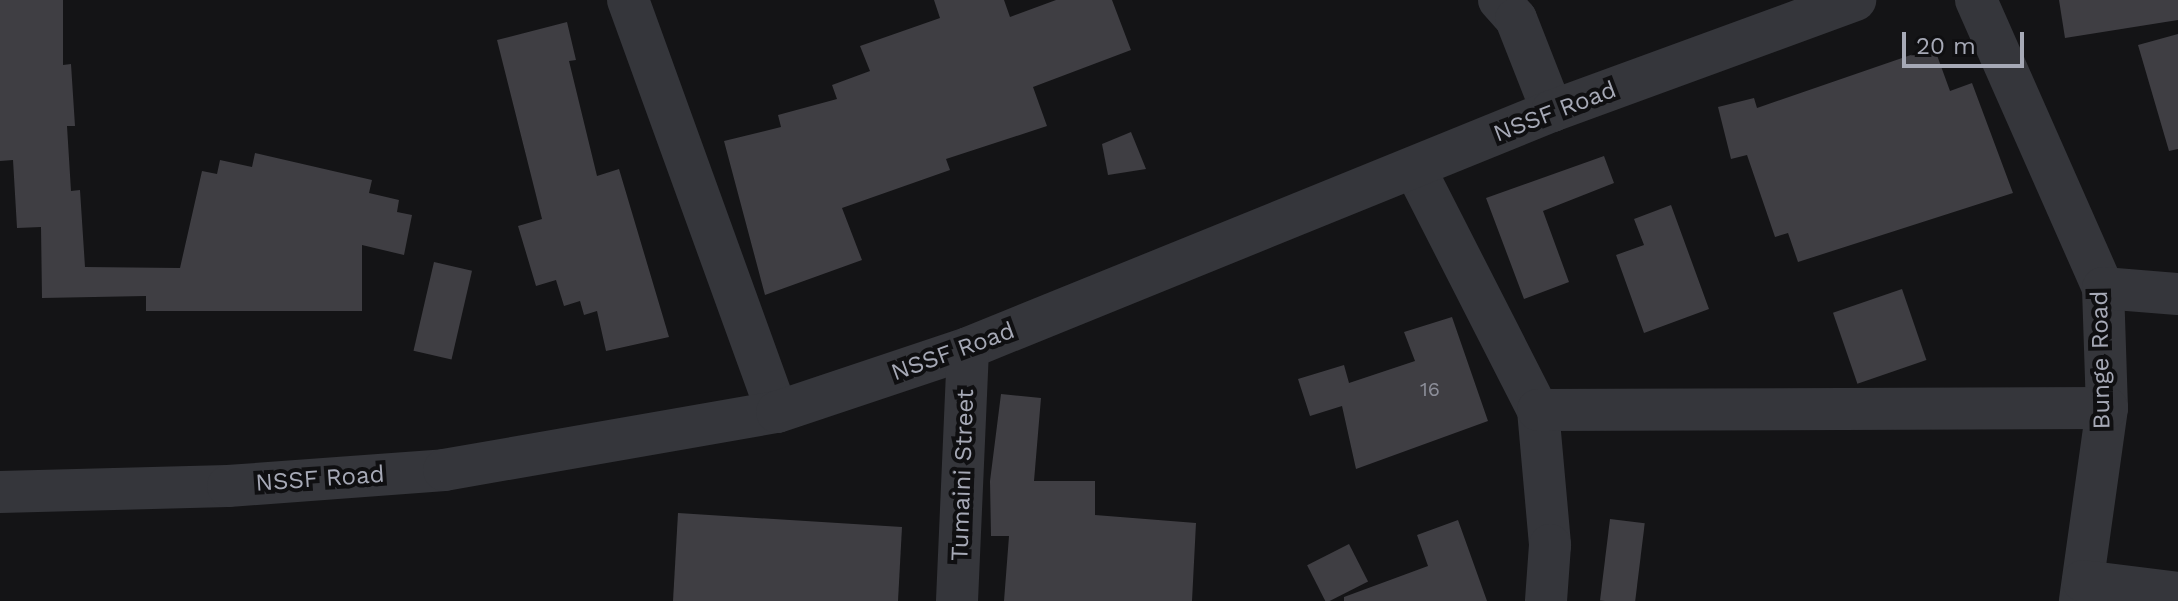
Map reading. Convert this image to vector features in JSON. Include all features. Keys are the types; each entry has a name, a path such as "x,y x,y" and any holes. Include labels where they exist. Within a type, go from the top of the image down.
{"street":[{"path":"628,0 777,412"},
{"path":"1499,0 1516,19 1552,111"},
{"name":"NSSF Road","path":"0,492 198,487 444,470 777,412 968,348 1552,111 1855,0"},
{"name":"Bunge Road","path":"1976,0 2103,288 2107,408 2081,591"},
{"path":"1415,169 1538,410 1550,545 1546,601"},
{"path":"2103,288 2178,294"},
{"name":"Tumaini Street","path":"957,601 968,348"},
{"path":"1538,410 2107,408"},
{"path":"2081,591 2178,593"}],"building":[{"path":"0,0 63,0 63,65 71,64 75,126 67,126 71,191 80,190 85,267 180,268 202,171 217,174 220,160 252,167 255,153 372,180 369,193 399,200 397,212 412,215 404,255 362,245 362,311 146,311 146,296 42,298 41,227 17,228 13,160 0,161"},
{"path":"934,0 1004,0 1010,17 1056,0 1112,0 1131,50 1033,87 1047,126 946,159 950,170 842,208 862,260 765,295 724,141 781,127 778,115 837,99 832,85 870,71 860,46 940,18"},
{"path":"2059,0 2178,0 2178,20 2065,38"},
{"path":"567,22 576,60 569,61 597,176 619,169 669,337 606,351 597,311 584,315 580,301 564,306 556,280 536,286 518,226 542,219 497,40"},
{"path":"2178,34 2178,149 2169,151 2138,45"},
{"path":"1934,47 1950,91 1972,83 2013,193 1798,262 1788,233 1775,237 1747,155 1731,159 1718,107 1754,98 1757,108"},
{"path":"1131,132 1146,169 1108,175 1102,144"},
{"path":"1604,156 1614,183 1543,211 1569,282 1524,299 1486,198"},
{"path":"1671,205 1709,309 1644,333 1616,255 1644,245 1634,219"},
{"path":"434,262 472,271 452,359 414,351"},
{"path":"1902,289 1926,360 1857,384 1833,313"},
{"path":"1452,317 1488,421 1356,469 1342,406 1310,416 1298,379 1344,365 1349,383 1415,361 1404,332"},
{"path":"1001,394 1041,398 1034,481 1095,481 1095,515 1196,523 1192,601 1004,601 1009,536 991,536 990,481"},
{"path":"678,513 902,527 898,601 673,601"},
{"path":"1610,519 1645,523 1635,601 1600,600"},
{"path":"1458,520 1487,601 1344,601 1344,597 1428,566 1417,535"},
{"path":"1349,544 1368,581 1325,601 1307,565"}]}
